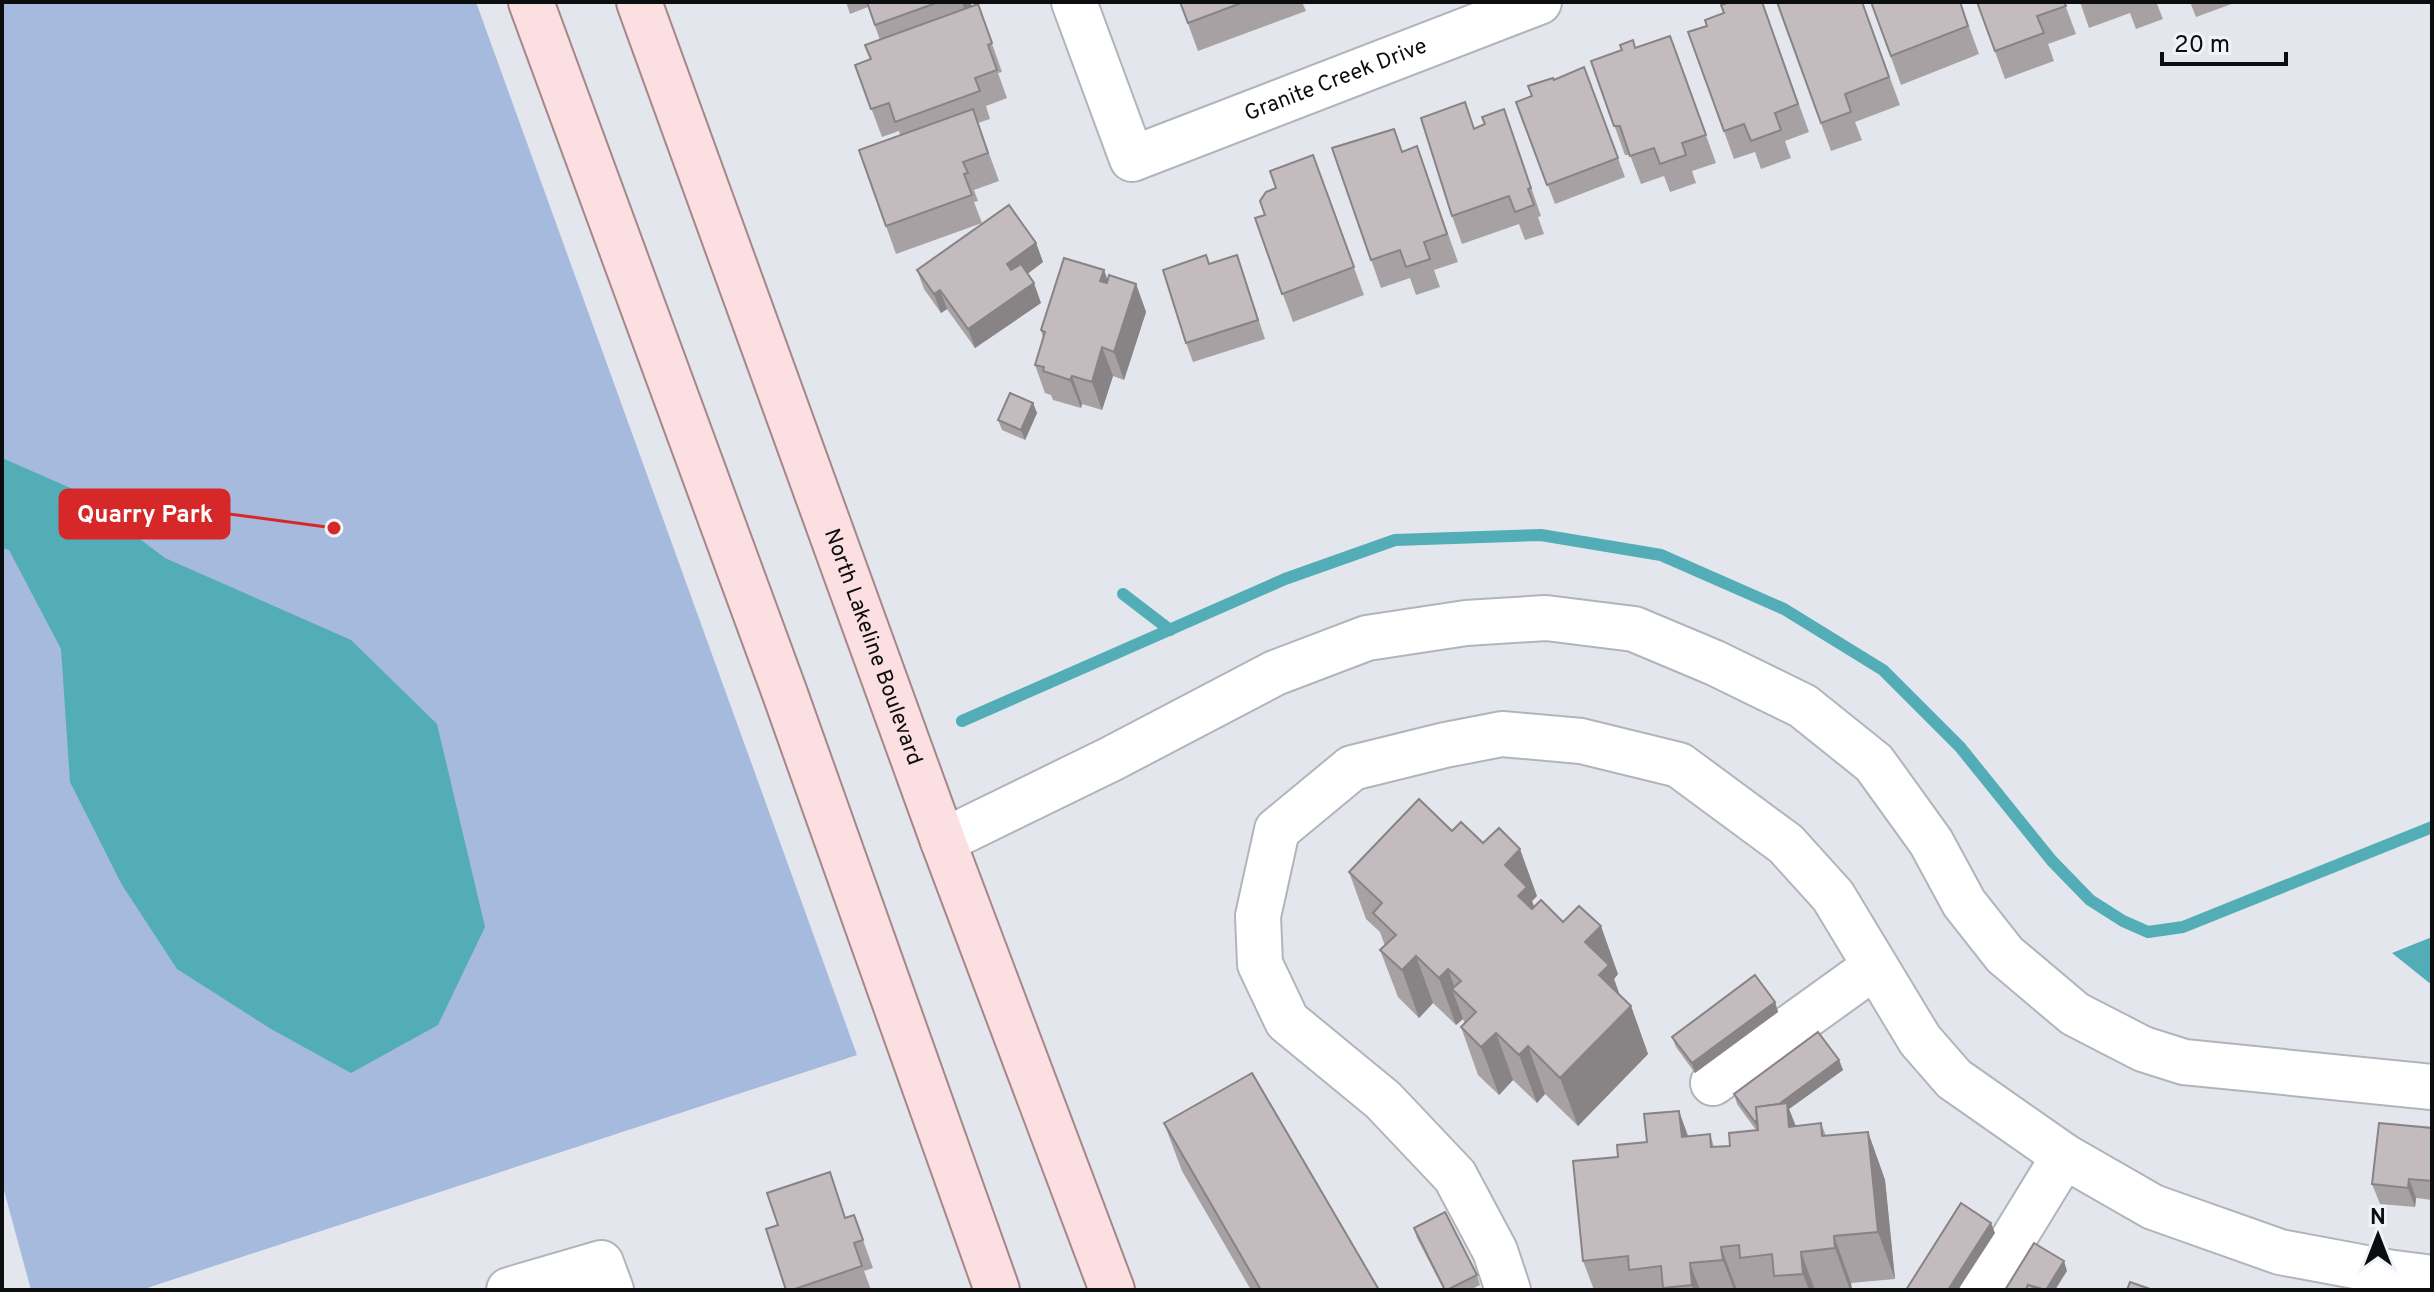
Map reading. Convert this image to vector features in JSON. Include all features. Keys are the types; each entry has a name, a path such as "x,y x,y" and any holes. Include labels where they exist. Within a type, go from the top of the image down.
{"main road":[{"path":"531,2 784,691 997,1290"},
{"name":"North Lakeline Boulevard","path":"639,2 943,841 1112,1290"}],"street":[{"name":"Granite Creek Drive","path":"1074,2 1132,159 1539,2"},
{"path":"943,841 1111,759 1275,673 1367,638 1466,623 1546,618 1634,629 1715,663 1803,706 1874,763 1931,842 1964,903 2005,955 2075,1014 2143,1049 2184,1062 2432,1087"},
{"path":"1508,1290 1495,1251 1455,1176 1383,1100 1287,1021 1260,964 1258,928 1277,830 1352,768 1502,734 1581,741 1679,765 1786,844 1833,896 1920,1040 1954,1079 2064,1156 2153,1207 2280,1252 2432,1278"},
{"path":"1713,1083 1874,967"},
{"path":"1982,1290 2064,1156"},
{"path":"509,1290 606,1277"}],"shaded area":[{"path":"2,2 476,2 857,1055 141,1290 31,1290 2,1183"},
{"path":"2,458 75,490 165,558 351,640 437,724 485,927 438,1025 351,1073 271,1029 177,969 122,885 70,782 61,649 9,550 2,548"},
{"path":"2432,937 2432,985 2392,953"}],"building":[{"path":"867,2 939,2 875,25"},
{"path":"1180,2 1244,2 1188,23"},
{"path":"1762,2 1798,104 1775,113 1781,130 1751,141 1744,124 1724,131 1688,32 1707,26 1705,20 1724,13 1721,5"},
{"path":"1777,2 1862,2 1889,77 1845,94 1851,112 1821,123"},
{"path":"1871,2 1960,2 1968,26 1891,56"},
{"path":"1977,2 2064,2 2066,6 2037,16 2044,33 1995,51"},
{"path":"978,4 992,43 988,45 997,70 975,78 980,91 895,122 889,103 871,109 855,65 871,59 865,45"},
{"path":"1670,36 1706,135 1682,143 1686,155 1660,164 1654,148 1630,156 1620,126 1614,126 1591,61 1622,50 1620,45 1633,40 1635,48"},
{"path":"1584,67 1618,158 1547,185 1516,102 1532,96 1528,86 1554,80"},
{"path":"1465,102 1474,129 1485,124 1482,117 1504,109 1534,205 1515,212 1509,196 1452,216 1421,118"},
{"path":"973,109 988,153 963,162 972,195 886,226 859,150"},
{"path":"1394,129 1402,152 1417,146 1447,234 1424,242 1430,259 1406,267 1400,250 1371,260 1332,148"},
{"path":"1313,155 1354,267 1282,294 1255,218 1265,215 1260,201 1266,192 1276,188 1270,171"},
{"path":"1009,205 1036,243 1007,264 1011,270 1021,264 1034,283 968,329 940,290 934,294 917,270"},
{"path":"1206,255 1209,264 1237,255 1258,320 1186,343 1163,270"},
{"path":"1064,258 1104,270 1100,281 1107,283 1109,275 1136,284 1114,352 1102,347 1092,382 1072,376 1070,380 1035,365 1045,332 1041,330"},
{"path":"1010,393 1033,403 1021,430 998,420"},
{"path":"1419,799 1452,831 1461,822 1483,843 1499,828 1520,849 1505,865 1527,887 1518,896 1532,909 1541,900 1563,922 1579,906 1601,926 1585,942 1609,965 1599,975 1631,1006 1560,1078 1528,1046 1519,1055 1496,1033 1481,1047 1461,1027 1476,1012 1452,989 1461,981 1448,969 1439,978 1416,956 1402,970 1380,950 1396,935 1373,913 1382,903 1349,872"},
{"path":"1755,975 1775,1002 1692,1063 1672,1037"},
{"path":"1818,1032 1839,1060 1779,1104 1756,1107 1755,1122 1734,1094"},
{"path":"1252,1073 1379,1290 1261,1290 1164,1123"},
{"path":"1787,1103 1789,1127 1821,1123 1822,1136 1868,1132 1878,1232 1834,1236 1835,1248 1801,1252 1803,1274 1774,1276 1772,1254 1740,1258 1739,1245 1721,1247 1723,1260 1690,1263 1692,1285 1663,1288 1661,1266 1629,1270 1628,1256 1583,1261 1573,1161 1618,1157 1617,1145 1647,1142 1644,1114 1679,1111 1682,1137 1710,1134 1711,1147 1730,1146 1729,1133 1758,1130 1756,1107"},
{"path":"2379,1123 2432,1128 2432,1181 2409,1179 2408,1188 2372,1184"},
{"path":"830,1172 845,1218 854,1215 863,1240 854,1243 862,1266 786,1290 766,1229 778,1225 767,1193"},
{"path":"1961,1203 1991,1223 1948,1290 1906,1290"},
{"path":"1445,1212 1477,1275 1447,1290 1414,1228"},
{"path":"2034,1243 2064,1261 2046,1290 2028,1285 2026,1290 2005,1290"},
{"path":"2130,1282 2153,1290 2127,1290"}],"waterway":[{"path":"962,721 1285,579 1395,540 1541,535 1661,555 1784,609 1883,670 1960,747 2052,861 2090,900 2123,921 2148,932 2183,927 2432,827"},
{"path":"1123,594 1170,630"}],"place":[{"name":"Quarry Park","path":"334,528"}]}
